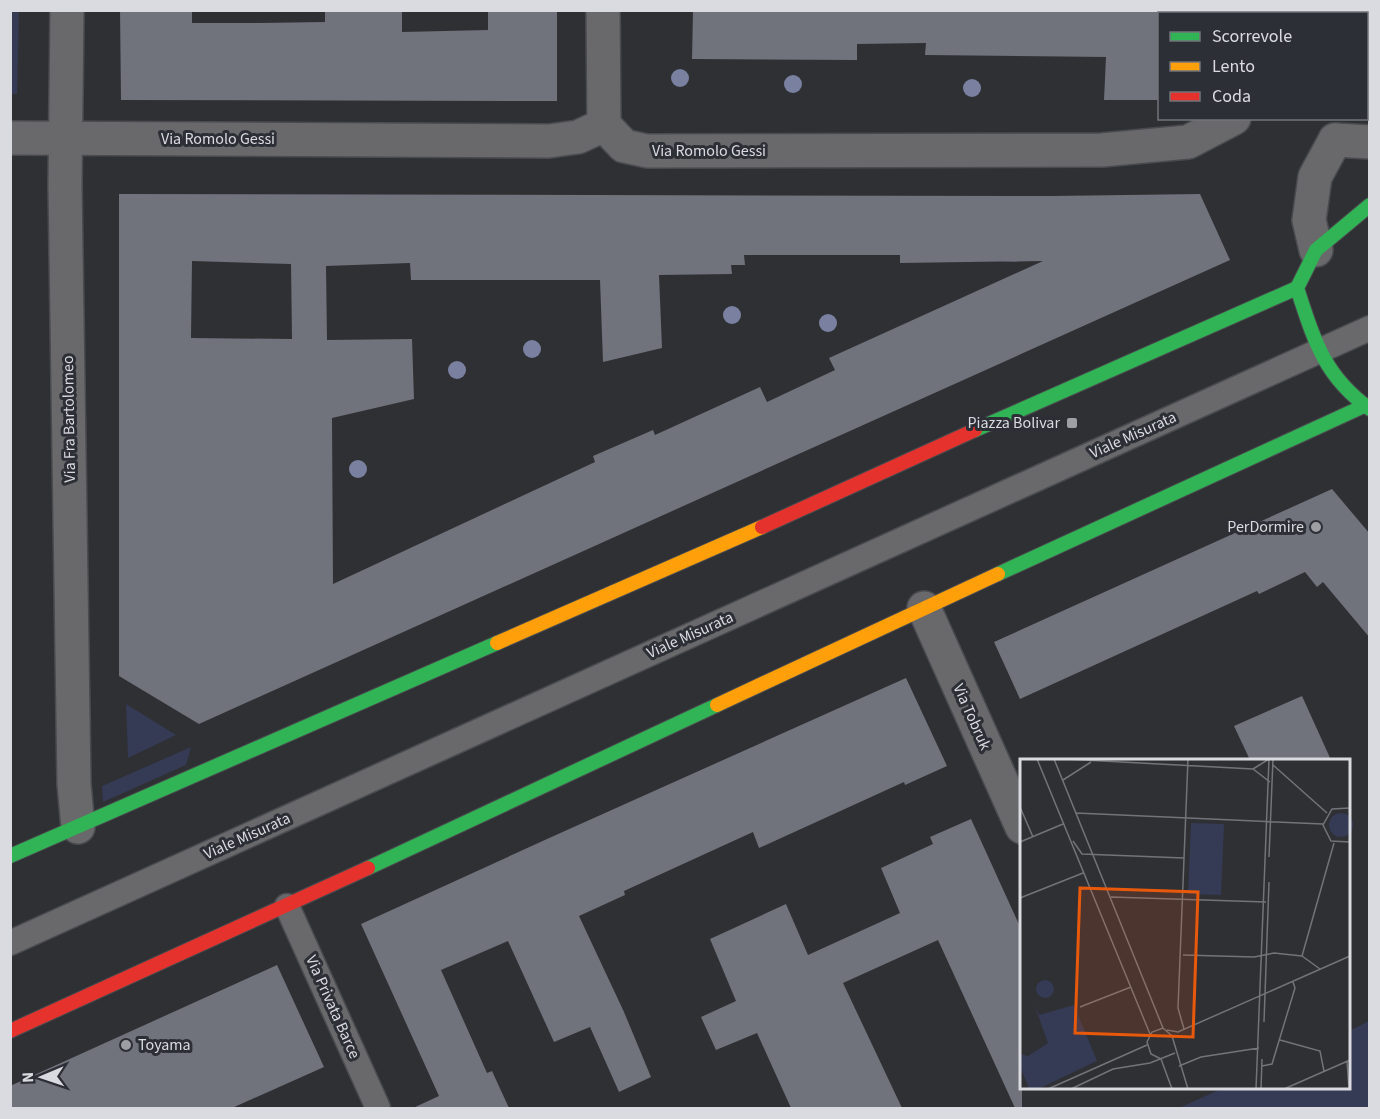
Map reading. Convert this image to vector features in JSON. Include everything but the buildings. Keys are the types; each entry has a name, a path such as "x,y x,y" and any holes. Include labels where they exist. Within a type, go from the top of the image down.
{"main road":[{"path":"10,856 813,505 1297,288 1316,250 1370,205"},
{"path":"10,1031 287,906 924,608 1367,407 1338,381 1318,352 1297,288"}],"street":[{"name":"Via Fra Bartolomeo","path":"67,10 65,138 74,772 78,827"},
{"path":"603,10 604,125"},
{"name":"Via Romolo Gessi","path":"10,138 549,141 578,137 604,125 624,146 647,151 1090,150 1188,142 1230,120"},
{"path":"1316,250 1309,220 1315,177 1329,129 1370,142"},
{"name":"Via Tobruk","path":"924,608 1020,823"}],"lane":[{"name":"Viale Misurata","path":"10,943 1370,328"},
{"name":"Via Privata Barce","path":"287,906 378,1108"}],"shaded area":[{"path":"10,11 19,11 17,94 11,94"},
{"path":"126,704 176,735 128,758"},
{"path":"191,747 186,765 103,802 102,786"},
{"path":"1369,1021 1369,1108 1179,1108 1221,1089 1350,1089 1350,1030"}],"traffic: fast":[{"path":"1370,205 1316,250 1297,288 1315,340 1331,370 1354,396 1370,409"},
{"path":"975,430 1297,288"},
{"path":"998,574 1364,406"},
{"path":"10,856 497,643"},
{"path":"368,868 717,705"}],"traffic: slow":[{"path":"497,643 762,527"},
{"path":"717,705 998,574"}],"traffic: jam":[{"path":"762,527 975,430"},
{"path":"10,1031 368,868"}],"place":[{"name":"Piazza Bolivar","path":"1072,423"},
{"name":"PerDormire","path":"1316,527"},
{"name":"Toyama","path":"126,1045"}]}
